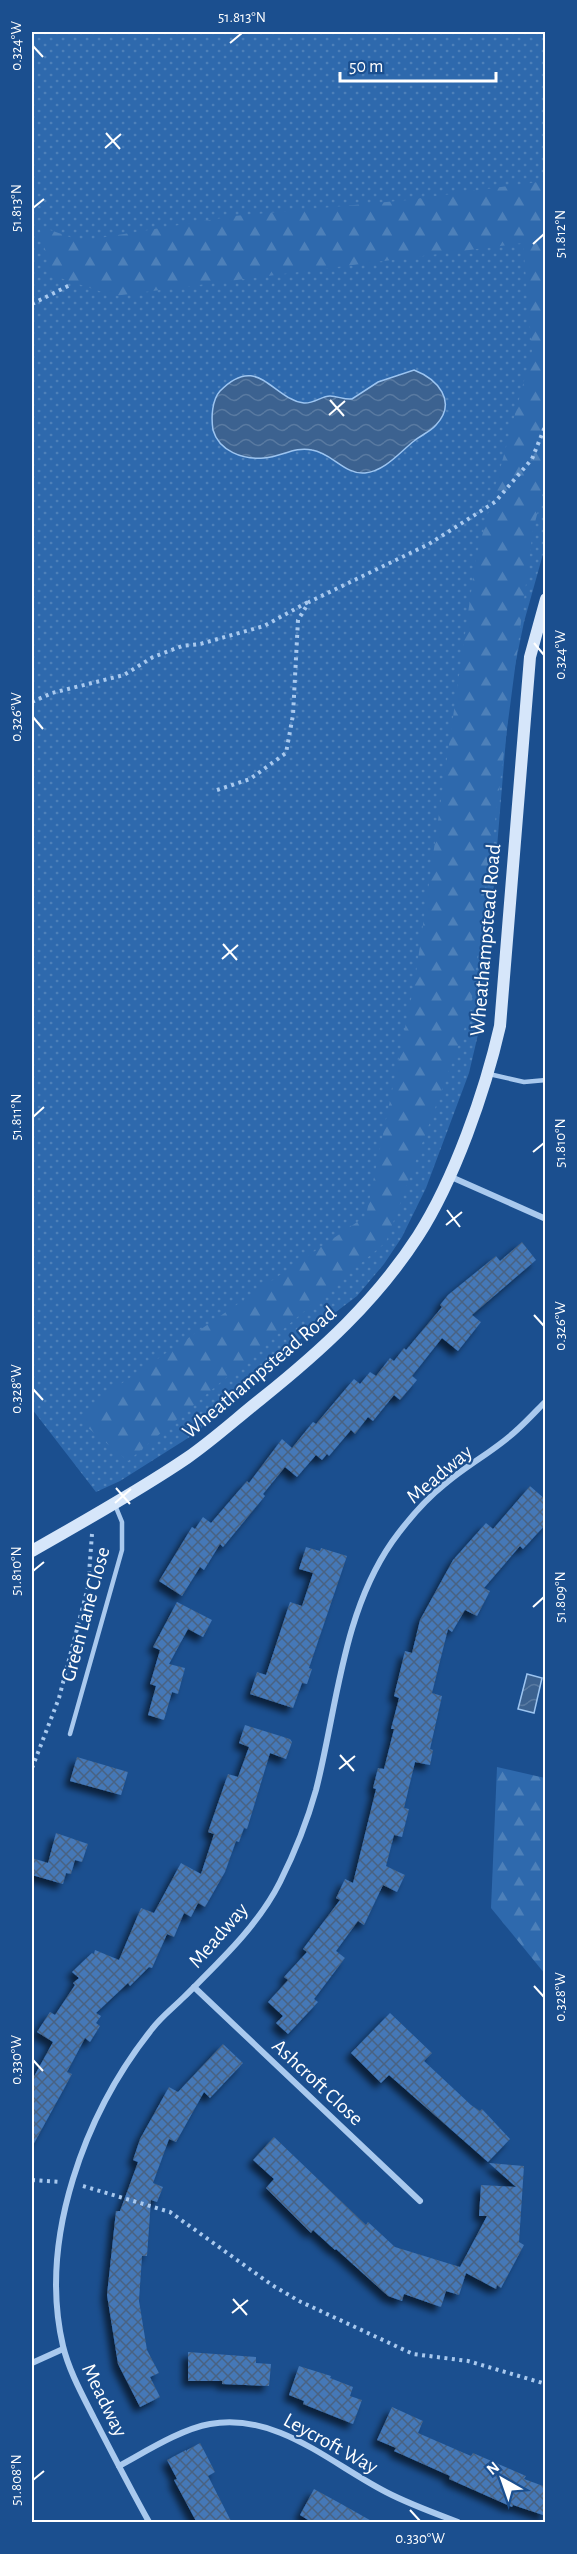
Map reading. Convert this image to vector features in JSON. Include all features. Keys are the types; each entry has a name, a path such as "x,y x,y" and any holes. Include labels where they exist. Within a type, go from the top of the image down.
{"street":[{"name":"Wheathampstead Road","path":"32,1551 188,1457 306,1364 353,1319 390,1276 419,1235 449,1176 489,1074 500,1026 530,657 546,599"},
{"path":"449,1176 546,1219"},
{"name":"Meadway","path":"149,2523 79,2389 63,2349 56,2296 64,2215 83,2145 101,2105 122,2070 154,2027 194,1988 248,1929 274,1893 295,1852 315,1792 353,1622 371,1580 391,1543 421,1507 446,1483 518,1429 546,1401"},
{"name":"Ashcroft Close","path":"194,1988 420,2201"},
{"path":"32,2363 63,2349"},
{"name":"Leycroft Way","path":"119,2466 188,2431 207,2424 244,2422 266,2426 291,2437 387,2493 458,2523"}],"lane":[{"path":"489,1074 524,1082 546,1080"},
{"name":"Green Lane Close","path":"70,1734 122,1550 122,1521 114,1503"}],"path":[{"path":"32,304 72,284"},
{"path":"32,702 52,693 124,675 153,657 182,646 200,644 264,626 429,544 495,502 531,459 546,424"},
{"path":"217,790 250,779 286,753 293,715 298,620 309,602"},
{"path":"32,1768 59,1698 88,1587 93,1542 90,1518"},
{"path":"32,2180 90,2187 170,2212 298,2301 413,2354 468,2361 546,2384"}],"green space":[{"path":"32,32 545,32 545,547 524,622 510,690 492,908 490,983 469,1073 426,1188 402,1237 384,1264 357,1296 291,1346 196,1433 120,1481 96,1492 32,1409"},
{"path":"545,181 545,484 533,530 470,1013 386,1242 128,1461 81,1422 115,1388 366,1216 415,980 476,558 532,351 523,243 114,296 51,275 39,226 81,241 234,216 408,200"},
{"path":"497,1767 545,1778 545,1974 491,1908"}],"water":[{"path":"414,370 430,379 442,392 445,408 442,416 431,430 386,465 372,472 351,471 326,455 306,449 264,458 240,456 226,449 213,430 213,409 217,395 233,380 245,376 255,377 293,400 307,403 330,396 352,399 378,382"},
{"path":"527,1674 542,1678 534,1713 518,1709"}],"building":[{"path":"522,1242 536,1260 472,1315 481,1322 458,1351 442,1338 412,1376 417,1380 400,1400 394,1395 373,1421 368,1417 355,1434 351,1430 329,1456 327,1454 322,1460 316,1455 297,1477 285,1467 263,1494 265,1496 223,1547 220,1544 204,1570 200,1567 182,1596 159,1581 192,1527 195,1529 203,1517 211,1523 247,1481 249,1483 282,1439 292,1448 313,1422 316,1424 354,1379 360,1384 370,1372 376,1376 390,1358 394,1361 404,1348 406,1350 442,1307 440,1305 448,1295 496,1256 500,1261"},
{"path":"530,1486 546,1500 546,1524 523,1549 520,1546 484,1588 490,1591 477,1616 465,1610 452,1632 448,1629 432,1693 442,1696 430,1749 433,1750 430,1765 415,1762 404,1808 409,1809 402,1837 394,1835 386,1866 405,1875 397,1892 383,1885 364,1925 358,1921 336,1951 345,1958 314,1999 318,2002 288,2034 276,2023 283,2016 268,2002 288,1980 284,1977 307,1952 303,1949 340,1900 336,1898 345,1879 353,1883 376,1789 373,1788 378,1768 384,1769 394,1729 391,1729 399,1698 394,1696 405,1651 412,1653 420,1620 453,1560 486,1523 493,1529"},
{"path":"306,1547 320,1551 321,1548 347,1556 309,1668 312,1669 307,1684 302,1683 293,1708 250,1694 257,1672 266,1675 290,1602 302,1606 313,1573 299,1569"},
{"path":"177,1602 212,1620 203,1637 188,1629 169,1664 185,1668 178,1694 172,1692 164,1720 148,1715 156,1686 150,1684 160,1650 153,1647"},
{"path":"245,1725 290,1739 292,1742 286,1759 270,1753 247,1829 244,1828 239,1842 236,1841 225,1872 205,1907 198,1903 191,1917 184,1913 174,1937 167,1934 152,1968 149,1967 130,1986 128,1983 96,2013 101,2016 96,2023 100,2026 90,2042 85,2038 67,2072 72,2074 32,2147 32,2080 53,2042 37,2032 50,2012 55,2015 75,1985 73,1983 79,1978 72,1972 92,1953 94,1954 95,1950 119,1960 141,1908 154,1913 181,1863 201,1874 214,1834 208,1832 228,1774 238,1777 249,1747 239,1743"},
{"path":"77,1757 128,1772 121,1795 70,1781"},
{"path":"56,1833 88,1844 82,1862 75,1860 71,1874 66,1873 63,1884 32,1875 32,1858 48,1863"},
{"path":"390,2013 432,2053 424,2061 471,2105 480,2111 482,2109 510,2139 488,2162 389,2075 381,2083 351,2053"},
{"path":"223,2044 243,2063 210,2098 204,2092 176,2142 169,2139 153,2183 163,2187 157,2202 151,2200 147,2256 142,2256 139,2301 147,2350 159,2373 150,2377 160,2397 140,2407 118,2364 107,2295 116,2211 120,2211 138,2162 133,2160 140,2139 169,2087 178,2092"},
{"path":"274,2137 366,2225 368,2222 395,2247 460,2267 487,2216 479,2216 481,2185 516,2187 489,2163 524,2166 519,2242 524,2245 501,2288 497,2285 496,2289 466,2273 459,2295 446,2291 441,2307 404,2294 402,2301 388,2296 313,2230 311,2233 266,2188 274,2179 253,2160"},
{"path":"188,2352 256,2357 256,2363 271,2364 269,2386 222,2384 222,2381 188,2381"},
{"path":"299,2366 331,2376 330,2378 353,2387 350,2396 362,2400 353,2424 303,2404 304,2401 289,2395"},
{"path":"392,2407 423,2421 418,2433 471,2456 473,2453 526,2476 524,2479 546,2487 546,2516 513,2505 512,2507 449,2479 450,2476 394,2451 396,2448 377,2440"},
{"path":"200,2443 215,2472 208,2476 232,2523 197,2523 174,2480 177,2479 167,2460 186,2450 187,2452"},
{"path":"314,2489 375,2523 313,2523 300,2515"}]}
